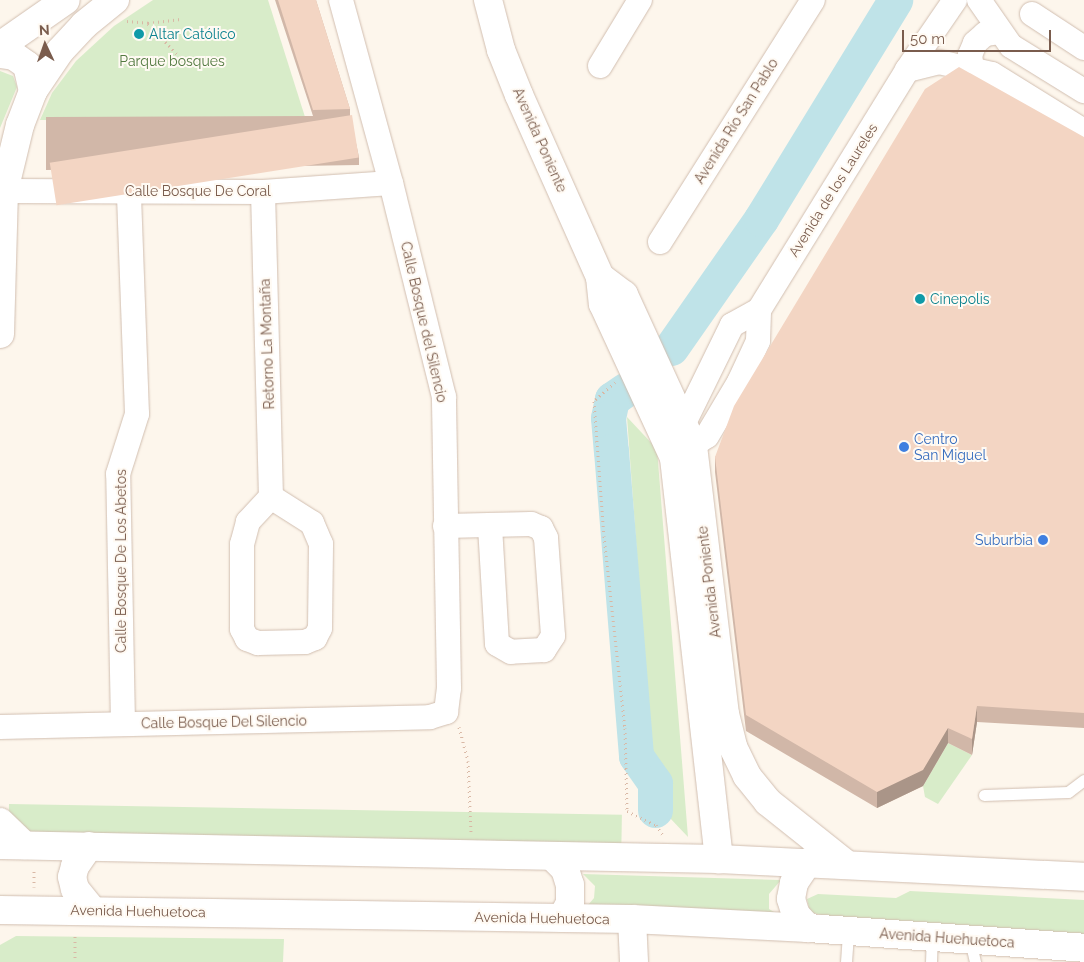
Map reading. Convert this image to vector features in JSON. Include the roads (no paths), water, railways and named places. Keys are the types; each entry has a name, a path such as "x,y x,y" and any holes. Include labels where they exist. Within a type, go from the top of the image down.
{"main road":[{"path":"0,46 66,0"},
{"name":"Avenida Poniente","path":"488,0 504,59 600,277 602,304 638,376 679,441 718,859"},
{"path":"0,334 4,191 12,150 33,91 60,51 84,25 118,10"},
{"path":"0,54 14,56 27,65 33,91"},
{"name":"Avenida Poniente","path":"600,277 624,295 679,441 725,714 733,747 748,776 768,802 846,864"},
{"path":"0,822 12,845 718,859 1078,873"},
{"path":"89,846 75,866 72,877 75,889 92,910"},
{"path":"553,857 565,869 570,886 570,903 562,918"},
{"path":"808,862 794,883 791,899 796,915 808,928"},
{"name":"Avenida Huehuetoca","path":"0,910 632,919 848,931 932,949 972,951 1084,948"},
{"path":"632,919 634,962"}],"street":[{"name":"Calle Bosque del Silencio","path":"341,0 391,183 444,397 449,688 446,712"},
{"name":"Avenida Río San Pablo","path":"660,242 813,0"},
{"name":"Avenida de los Laureles","path":"679,441 732,325 759,310 907,70 954,0"},
{"path":"979,0 999,32 1011,46 1084,91"},
{"path":"600,66 631,7"},
{"path":"1032,14 1084,48"},
{"path":"972,69 970,55 975,43 985,34 999,32"},
{"path":"907,70 939,62 992,74 1084,130"},
{"name":"Calle Bosque De Coral","path":"4,191 263,192 391,183"},
{"name":"Calle Bosque De Los Abetos","path":"124,724 118,474 137,414 129,191"},
{"name":"Retorno La Montaña","path":"263,192 271,497"},
{"name":"Avenida de los Laureles","path":"679,441 707,436 743,374 758,341 759,310"},
{"path":"271,497 312,523 321,544 320,628 316,638 305,642 258,643 247,639 242,629 242,544 248,522 271,497"},
{"path":"445,526 531,524 545,532 553,636 544,650 511,652 497,644 490,525"},
{"name":"Calle Bosque Del Silencio","path":"0,727 430,717 446,712"}],"lane":[{"path":"984,795 1068,792 1084,780"},
{"path":"846,962 848,931"}],"waterway":[{"path":"671,348 761,219 895,0"},
{"path":"625,390 612,399 608,418 636,756 655,783 655,810"}],"place":[{"name":"Altar Católico","path":"139,34"},
{"name":"Cinepolis","path":"920,299"},
{"name":"Centro San Miguel","path":"904,447"},
{"name":"Suburbia","path":"1043,540"}],"park label":[{"name":"Parque bosques","path":"172,61"}]}
